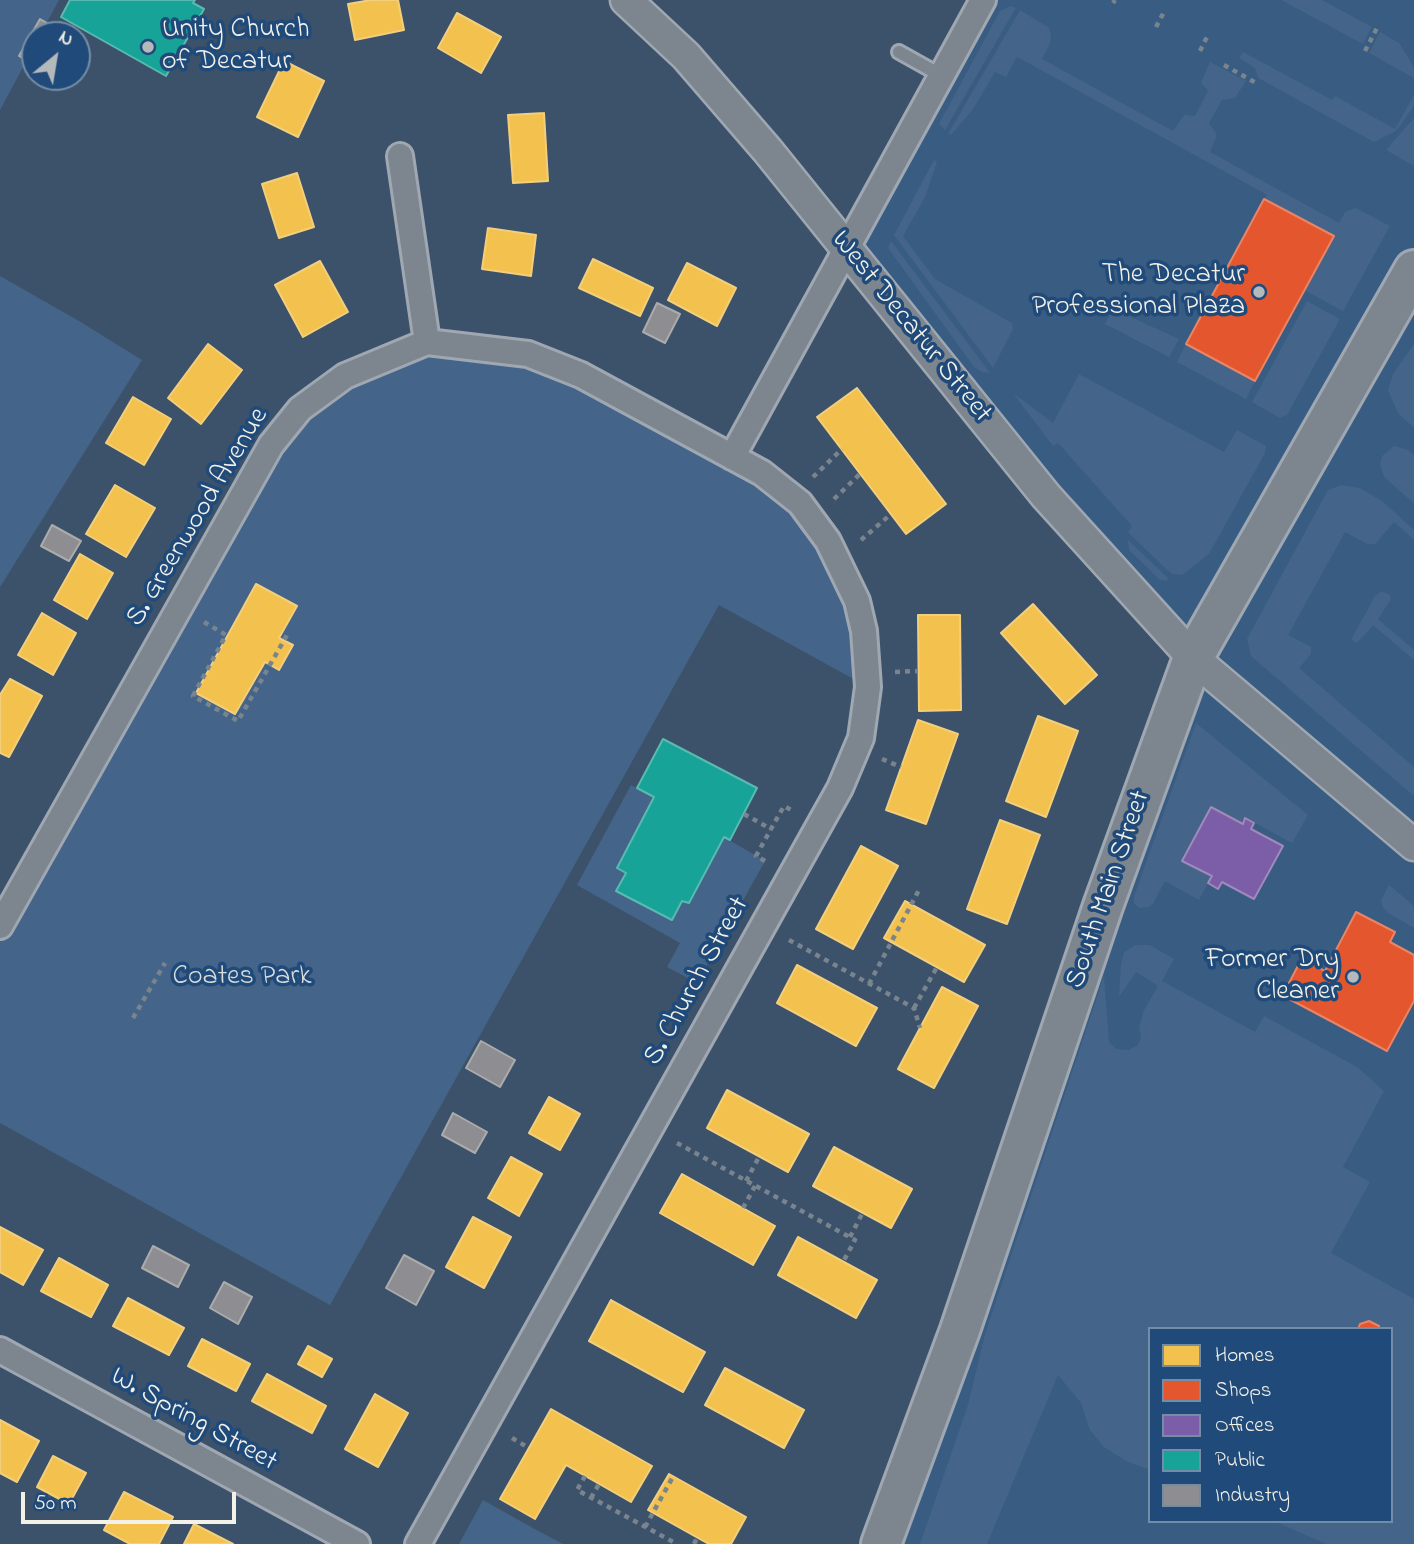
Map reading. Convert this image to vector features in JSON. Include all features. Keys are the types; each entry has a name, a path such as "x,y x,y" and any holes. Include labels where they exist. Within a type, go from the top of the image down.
{"main road":[{"name":"South Main Street","path":"881,1544 960,1330 1099,919 1193,658 1414,270"}],"street":[{"name":"West Decatur Street","path":"626,0 686,56 768,151 1046,496 1193,658 1414,845"},
{"path":"400,156 427,341 528,354 581,375 732,457 983,0"},
{"name":"S. Greenwood Avenue","path":"0,926 271,445 300,409 345,376 427,341"},
{"name":"S. Church Street","path":"418,1544 840,788 861,737 868,687 864,631 849,582 828,541 800,503 762,473 732,457"},
{"name":"W. Spring Street","path":"0,1350 357,1544"}],"lane":[{"path":"899,52 942,76"}],"path":[{"path":"1156,27 1165,10"},
{"path":"1365,51 1378,26"},
{"path":"1200,51 1209,33"},
{"path":"1224,65 1256,83"},
{"path":"813,477 842,449"},
{"path":"834,499 860,474"},
{"path":"861,540 891,514"},
{"path":"204,622 226,635 193,696 238,721 287,635"},
{"path":"895,672 918,671"},
{"path":"882,759 901,767"},
{"path":"765,861 756,856 771,829 784,806 793,811"},
{"path":"744,814 771,829"},
{"path":"869,984 920,888"},
{"path":"789,940 914,1008 920,1028"},
{"path":"133,1018 165,963"},
{"path":"914,1008 937,967"},
{"path":"677,1143 855,1240 843,1262"},
{"path":"746,1181 759,1157"},
{"path":"743,1208 755,1186"},
{"path":"850,1237 863,1212"},
{"path":"512,1438 529,1448"},
{"path":"645,1527 674,1475"},
{"path":"584,1476 577,1490 677,1544"},
{"path":"591,1498 598,1484"},
{"path":"694,1544 697,1538"}],"shaded area":[{"path":"995,0 1414,0 1414,1544 892,1544 1206,655 1143,590 858,248"}],"green space":[{"path":"0,0 59,0 48,21 21,21 21,71 0,110"},
{"path":"1281,0 1322,0 1372,27 1363,44"},
{"path":"1010,6 1016,8 945,130 939,124 1000,11"},
{"path":"1020,10 1048,27 1051,34 1050,43 1042,59 1173,131 1184,115 1195,116 1208,91 1201,82 1210,62 1246,81 1235,98 1222,100 1209,123 1216,133 1210,152 1339,223 1345,212 1356,208 1390,226 1343,311 1304,290 1333,236 1264,199 1267,195 1260,191 1017,57 1006,77 995,72 973,109 951,135 948,134"},
{"path":"1380,32 1399,43 1414,67 1414,78 1369,53"},
{"path":"1243,52 1332,100 1335,96 1395,129 1414,95 1414,106 1396,131 1374,142 1258,78 1255,68 1239,58"},
{"path":"1414,118 1414,166 1386,150"},
{"path":"934,160 937,162 925,197 903,236 935,279 1012,323 1013,329 993,368 894,235"},
{"path":"891,241 990,373 974,367 888,248"},
{"path":"0,276 142,360 0,587"},
{"path":"1307,301 1340,319 1287,415 1280,418 1252,402"},
{"path":"1113,309 1179,339 1169,357 1105,324"},
{"name":"Coates Park","path":"427,342 528,354 762,473 828,541 868,687 719,605 330,1305 0,1123 0,926 300,409"},
{"path":"1186,344 1255,381 1246,399 1177,362"},
{"path":"1414,344 1414,428 1398,413 1388,390 1393,374"},
{"path":"1079,374 1224,452 1237,430 1266,446 1265,453 1209,554 1182,575 1167,570 1128,532 1132,526 1058,443 1053,446 1013,393 1053,423"},
{"path":"1394,446 1414,455 1414,503 1385,478 1382,471 1382,456"},
{"path":"1341,485 1360,488 1382,501 1414,530 1414,540 1394,522 1375,544 1367,544 1345,532 1288,635 1311,647 1311,654 1299,668 1414,767 1414,796 1251,656 1247,639 1328,490"},
{"path":"1128,540 1168,578 1167,581 1160,580 1129,550"},
{"path":"1382,591 1390,595 1391,599 1378,619 1414,650 1414,660 1373,625 1357,643 1351,640 1375,596"},
{"path":"1196,723 1308,815 1292,843 1246,818 1243,824 1211,807 1182,860 1212,876 1199,900 1165,881 1153,904 1140,908 1134,904 1134,896"},
{"path":"631,785 654,797 617,867 626,873 617,890 689,903 724,837 765,861 697,983 667,967 680,943 577,885"},
{"path":"1389,885 1414,906 1414,928 1388,913 1383,907 1381,901"},
{"path":"1136,945 1150,945 1174,959 1162,981 1255,1032 1264,1016 1357,1067 1384,1091 1343,1167 1370,1182 1331,1253 1414,1299 1414,1544 1326,1544 1279,1523 1393,1523 1393,1327 1148,1327 1148,1469 1126,1461 1104,1447 1090,1430 1081,1403 1058,1375 987,1544 920,1544 968,1405 985,1334 1104,976 1109,1042 1116,1049 1128,1050 1137,1046 1141,1038 1139,1027 1144,1010 1158,986 1136,972 1119,997 1124,952"},
{"path":"483,1500 531,1527 563,1544 459,1544"}],"building: Homes":[{"path":"371,0 398,0 404,30 355,40 348,4"},
{"path":"457,13 501,37 481,73 438,48"},
{"path":"284,61 324,81 298,137 257,117"},
{"path":"544,113 548,181 513,183 508,115"},
{"path":"297,173 314,227 279,238 262,184"},
{"path":"488,228 536,235 531,276 482,269"},
{"path":"593,259 653,288 640,316 579,288"},
{"path":"320,261 348,312 303,337 275,285"},
{"path":"687,263 736,288 717,326 668,300"},
{"path":"208,344 242,370 201,424 168,398"},
{"path":"857,388 946,504 906,534 817,417"},
{"path":"133,397 171,419 144,465 106,443"},
{"path":"115,485 155,508 126,557 86,534"},
{"path":"80,554 113,573 87,619 54,600"},
{"path":"256,584 297,606 279,638 293,645 279,670 265,662 235,714 196,693"},
{"path":"1033,604 1097,675 1065,704 1001,633"},
{"path":"42,613 76,633 53,675 18,655"},
{"path":"918,615 960,615 961,710 919,711"},
{"path":"10,679 42,696 9,757 0,753 0,695"},
{"path":"1038,716 1078,731 1046,817 1006,801"},
{"path":"918,720 958,734 926,824 886,810"},
{"path":"1000,820 1040,835 1007,924 967,909"},
{"path":"861,846 898,866 853,949 816,929"},
{"path":"905,901 985,945 964,982 884,938"},
{"path":"797,965 877,1008 856,1046 777,1003"},
{"path":"942,987 978,1006 934,1088 898,1069"},
{"path":"727,1090 809,1134 788,1172 707,1128"},
{"path":"549,1097 580,1114 560,1150 529,1133"},
{"path":"834,1147 912,1189 891,1228 813,1186"},
{"path":"511,1157 542,1174 519,1216 488,1198"},
{"path":"682,1174 775,1226 753,1265 660,1213"},
{"path":"473,1217 511,1237 484,1288 446,1267"},
{"path":"0,1227 43,1250 23,1285 0,1272"},
{"path":"798,1237 877,1280 856,1318 778,1275"},
{"path":"59,1258 108,1285 91,1317 41,1291"},
{"path":"128,1298 184,1328 169,1355 113,1326"},
{"path":"611,1300 705,1352 683,1392 589,1341"},
{"path":"202,1339 250,1364 236,1391 188,1366"},
{"path":"308,1346 332,1359 322,1377 298,1364"},
{"path":"725,1368 804,1410 784,1448 705,1405"},
{"path":"267,1374 326,1406 312,1433 252,1401"},
{"path":"375,1394 408,1413 378,1467 345,1449"},
{"path":"551,1409 652,1466 631,1502 566,1465 535,1519 500,1499"},
{"path":"0,1420 39,1441 17,1482 0,1473"},
{"path":"53,1456 86,1473 69,1504 37,1487"},
{"path":"669,1474 746,1517 731,1544 709,1544 648,1510"},
{"path":"124,1492 173,1517 159,1544 130,1544 104,1530"},
{"path":"194,1524 233,1544 184,1544"}],"building: Shops":[{"name":"The Decatur Professional Plaza","path":"1264,199 1334,236 1255,381 1186,344"},
{"name":"Former Dry Cleaner","path":"1356,912 1395,932 1390,942 1414,955 1414,1001 1387,1051 1291,1000 1289,983 1302,958 1325,971"},
{"path":"1369,1321 1379,1327 1359,1327"}],"building: Offices":[{"path":"1211,807 1243,824 1245,818 1254,823 1251,829 1283,846 1254,899 1222,882 1218,889 1208,883 1212,876 1182,861"}],"building: Public":[{"name":"Unity Church of Decatur","path":"70,0 195,0 193,3 204,9 166,76 91,34 91,21 68,21 61,17"},
{"path":"663,739 757,788 730,840 724,837 689,903 682,901 672,920 616,891 626,873 617,868 654,797 637,788"}],"building: Industry":[{"path":"657,303 680,314 665,343 643,332"},
{"path":"52,525 81,541 69,561 41,546"},
{"path":"481,1041 515,1060 500,1087 466,1068"},
{"path":"453,1113 487,1132 475,1153 442,1135"},
{"path":"153,1246 189,1265 178,1287 142,1268"},
{"path":"404,1255 434,1271 416,1305 386,1288"},
{"path":"224,1282 252,1297 238,1324 210,1308"}],"place":[{"name":"Unity Church of Decatur","path":"148,47"},
{"name":"The Decatur Professional Plaza","path":"1259,292"},
{"name":"Former Dry Cleaner","path":"1353,977"}]}
